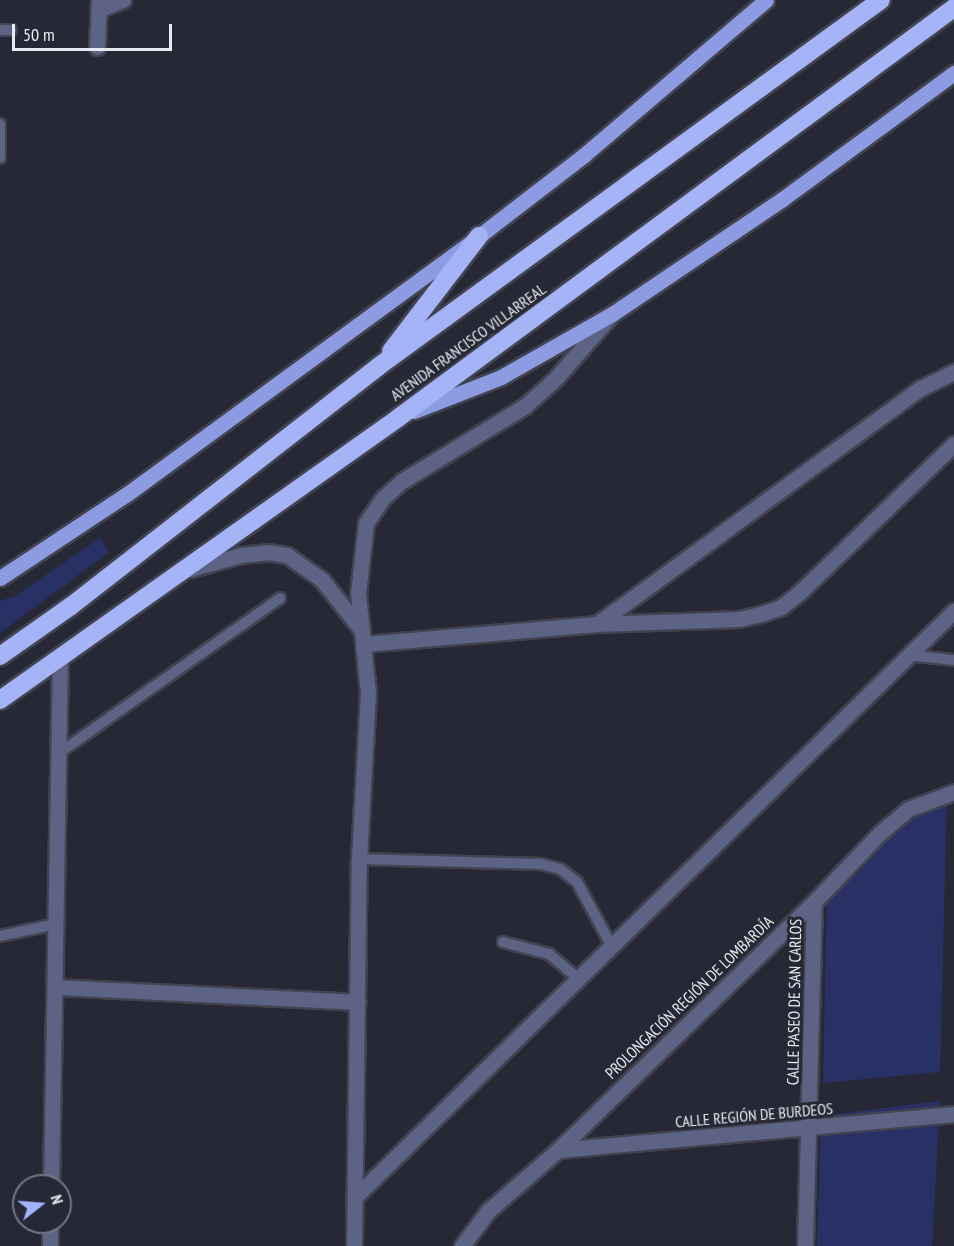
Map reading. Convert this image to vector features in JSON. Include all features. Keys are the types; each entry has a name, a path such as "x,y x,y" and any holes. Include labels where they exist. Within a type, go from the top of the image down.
{"highway":[{"name":"AVENIDA FRANCISCO VILLARREAL","path":"0,656 81,599 379,366 881,0"},
{"name":"AVENIDA FRANCISCO VILLARREAL","path":"0,700 60,655 183,571 398,418 954,8"},
{"path":"379,366 479,236"}],"main road":[{"path":"0,579 127,494 479,236 584,155 766,0"},
{"path":"398,418 501,377 612,314 781,200 954,73"}],"street":[{"path":"97,47 99,5 123,0"},
{"path":"354,1246 359,859 368,693 364,644 360,628 361,547 366,523 383,498 402,481 525,406 556,378 612,314"},
{"path":"597,624 921,388 954,372"},
{"path":"364,644 597,624 739,619 781,607 954,444"},
{"path":"183,571 241,555 268,552 287,555 322,579 360,628"},
{"path":"356,1196 954,611"},
{"path":"51,1174 60,655"},
{"name":"PROLONGACIÓN REGIÓN DE LOMBARDÍA","path":"462,1246 488,1211 558,1150 814,902 881,832 908,809 954,792"},
{"name":"CALLE PASEO DE SAN CARLOS","path":"805,1246 810,1128 814,902"},
{"path":"54,987 358,1002"},
{"name":"CALLE REGIÓN DE BURDEOS","path":"558,1150 954,1114"}],"lane":[{"path":"0,124 0,158"},
{"path":"59,753 280,598"},
{"path":"908,655 954,660"},
{"path":"359,859 541,864 560,869 577,882 611,945"},
{"path":"0,936 14,930 56,924"},
{"path":"503,942 549,954 578,978"}],"shaded area":[{"path":"100,538 109,552 0,633 0,601 15,596"},
{"path":"947,792 940,1072 823,1083 827,885 916,798"},
{"path":"940,1101 932,1246 817,1246 821,1116"}]}
